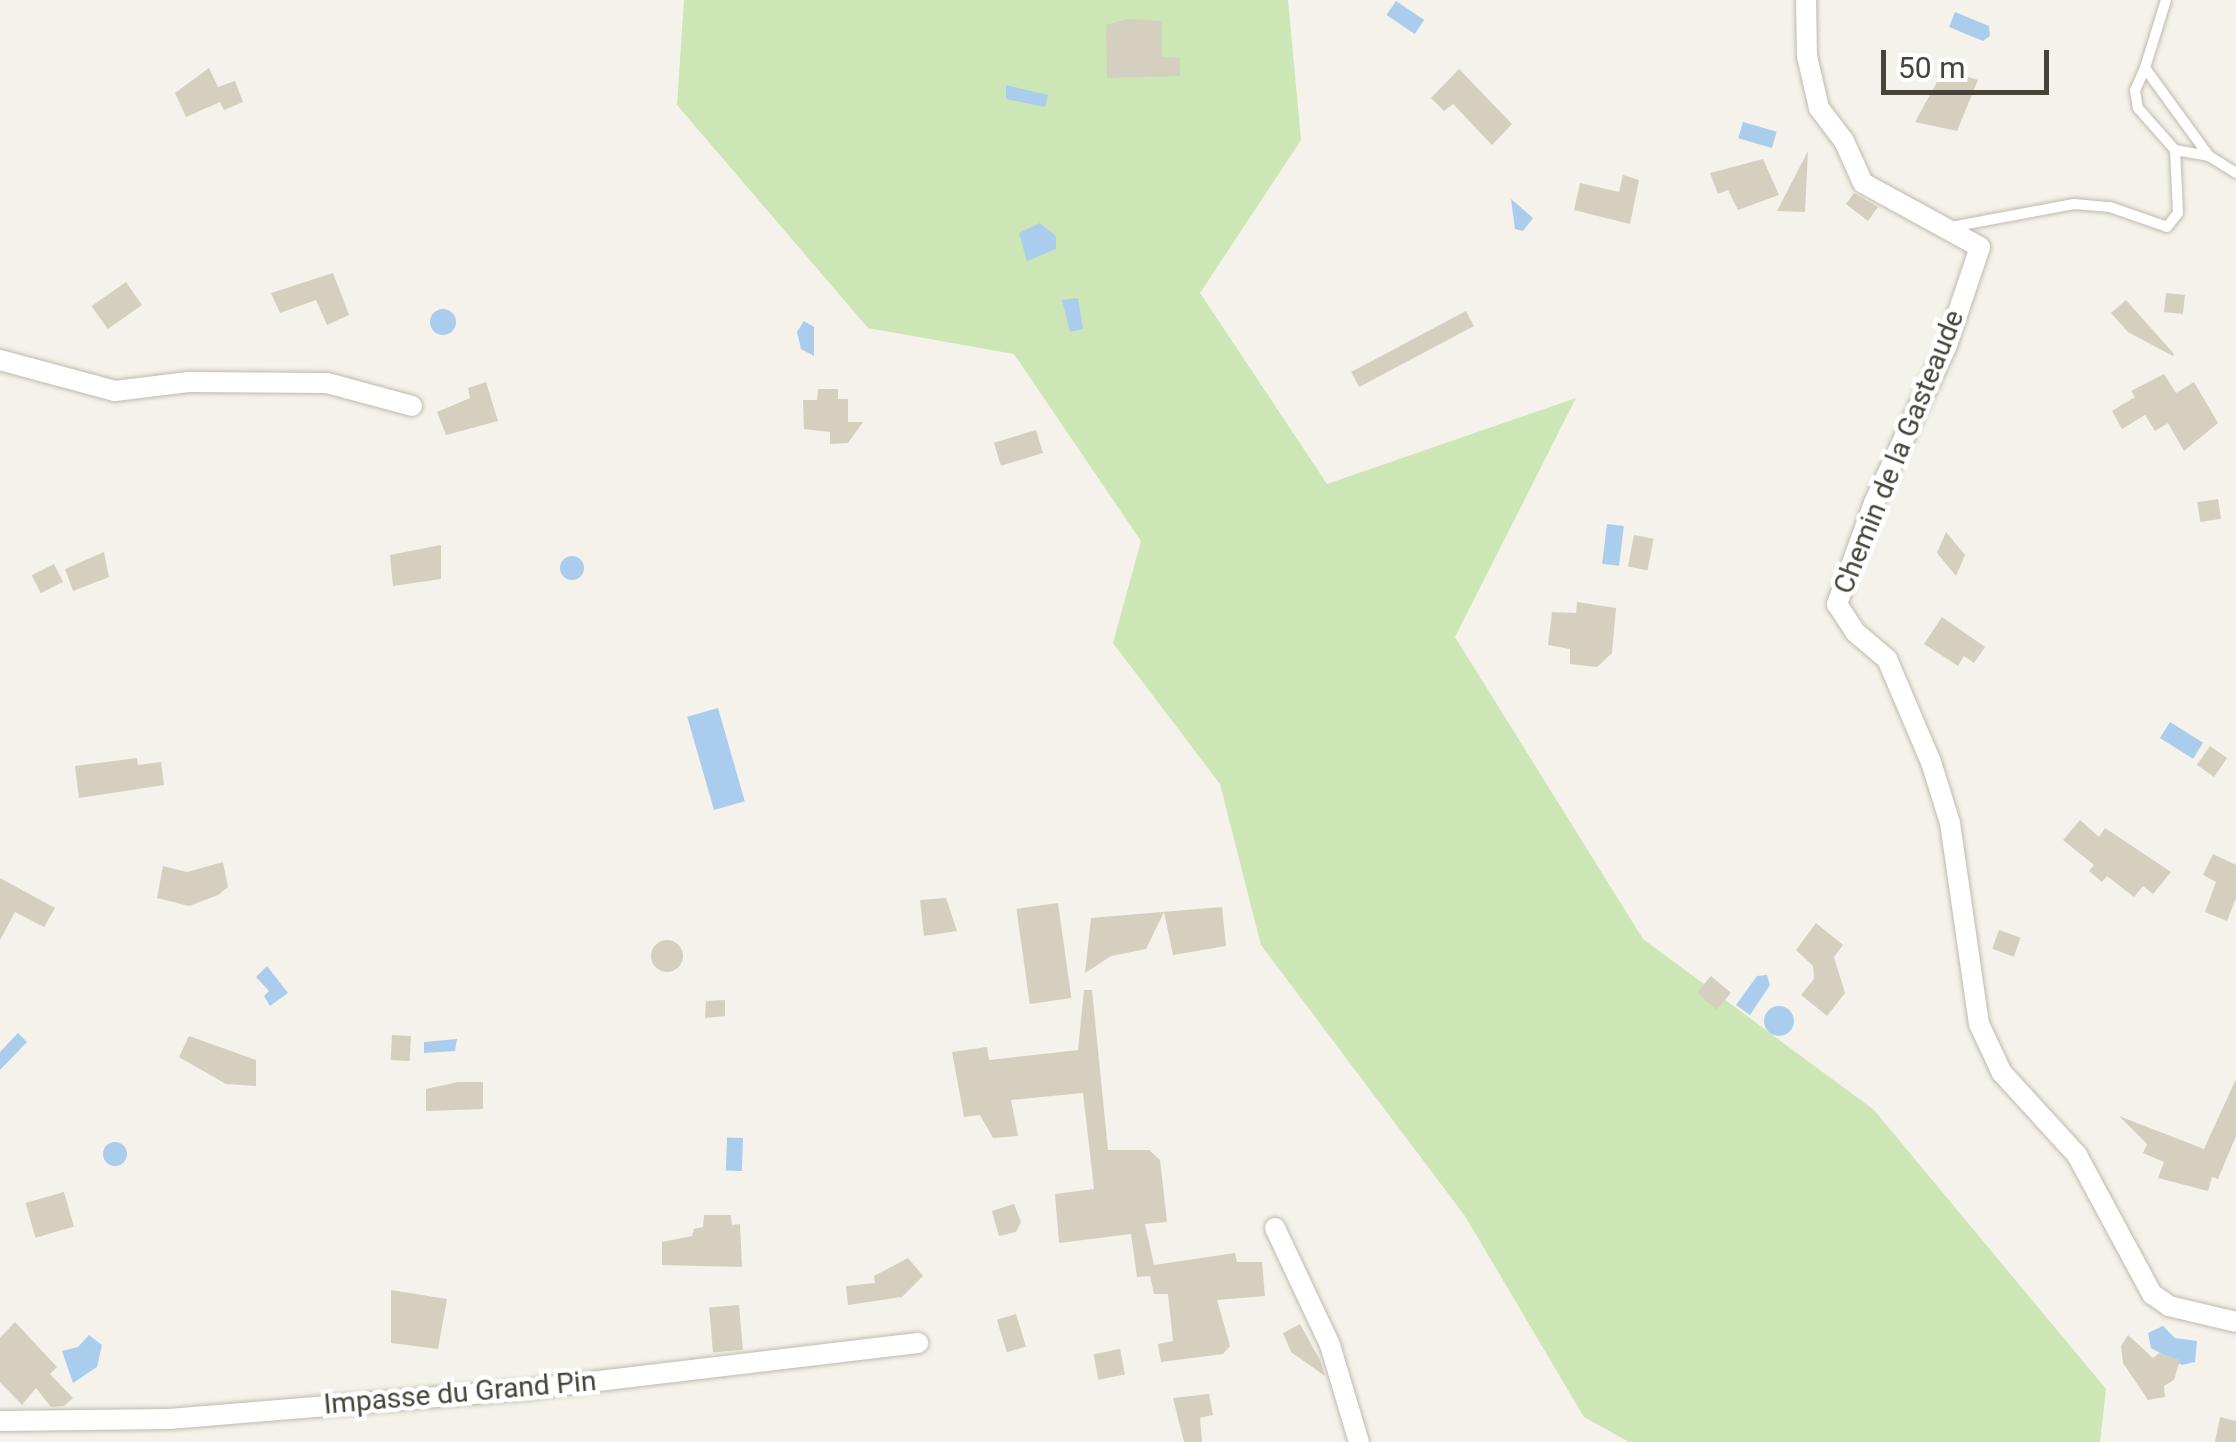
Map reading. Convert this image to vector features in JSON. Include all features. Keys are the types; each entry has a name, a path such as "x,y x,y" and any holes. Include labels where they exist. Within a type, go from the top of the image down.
{"street":[{"name":"Chemin de la Gasteaude","path":"1806,0 1807,56 1819,108 1844,141 1863,184 1951,227 1980,246 1948,345 1874,503 1837,604 1855,632 1888,659 1931,762 1953,842 1978,1024 2002,1072 2076,1155 2152,1294 2169,1306 2236,1322"},
{"path":"0,360 115,391 188,382 327,383 412,406"},
{"path":"1275,1228 1330,1345 1360,1442"},
{"name":"Impasse du Grand Pin","path":"0,1420 169,1419 532,1389 918,1342"}],"lane":[{"path":"2166,0 2135,90 2138,108 2175,150 2209,156"},
{"path":"2145,68 2209,156 2236,173"},
{"path":"1951,227 2074,204 2110,208 2167,227 2178,213 2175,150"}],"green space":[{"path":"684,0 1288,0 1301,140 1200,293 1327,484 1576,398 1455,637 1643,939 1874,1110 2106,1389 2100,1442 1629,1442 1584,1417 1465,1216 1261,945 1220,784 1113,643 1141,541 1014,354 868,328 677,105"}],"water":[{"path":"1396,1 1424,20 1415,34 1386,15"},
{"path":"1955,12 1989,26 1990,36 1983,41 1949,27"},
{"path":"1006,85 1048,95 1045,107 1006,99"},
{"path":"1743,122 1777,132 1772,148 1738,138"},
{"path":"1511,199 1533,218 1523,231 1515,229"},
{"path":"1040,223 1056,236 1056,249 1027,261 1019,233"},
{"path":"1078,298 1083,329 1070,332 1062,300"},
{"path":"443,309 452,313 456,322 452,331 443,335 434,331 430,322 434,313"},
{"path":"804,321 814,327 814,356 801,349 797,332"},
{"path":"1607,524 1624,526 1619,566 1602,564"},
{"path":"572,556 584,568 572,580 560,568"},
{"path":"718,708 745,801 714,810 687,717"},
{"path":"2170,722 2203,743 2193,759 2160,738"},
{"path":"267,966 288,993 270,1006 264,996 269,991 256,977"},
{"path":"1767,975 1770,985 1750,1015 1736,1005 1757,976"},
{"path":"1779,1006 1789,1011 1794,1021 1789,1031 1779,1036 1769,1031 1764,1021 1769,1011"},
{"path":"18,1033 27,1042 0,1070 0,1052"},
{"path":"457,1039 455,1051 424,1053 424,1042"},
{"path":"727,1137 743,1138 742,1171 726,1170"},
{"path":"115,1142 124,1145 124,1163 115,1166 106,1163 103,1154 106,1145"},
{"path":"2163,1326 2175,1338 2197,1341 2195,1362 2182,1365 2151,1348 2148,1333"},
{"path":"89,1335 102,1345 97,1367 73,1383 62,1351 78,1347"}],"building":[{"path":"1127,19 1162,21 1162,57 1180,58 1180,76 1107,78 1106,25"},
{"path":"209,68 218,87 235,81 243,102 224,110 220,102 186,117 175,93"},
{"path":"1459,69 1512,124 1492,145 1453,104 1444,111 1431,98"},
{"path":"1944,69 1978,80 1957,131 1915,122"},
{"path":"1808,151 1805,212 1777,211"},
{"path":"1763,159 1779,195 1738,210 1728,190 1718,194 1710,173"},
{"path":"1623,175 1639,180 1630,224 1574,210 1580,183 1619,192"},
{"path":"1854,193 1878,207 1868,221 1846,204"},
{"path":"333,273 349,315 327,325 316,300 280,313 271,293"},
{"path":"126,282 142,305 108,329 92,306"},
{"path":"2166,293 2185,295 2183,314 2164,312"},
{"path":"2126,300 2173,356 2128,332 2111,313"},
{"path":"1466,311 1474,326 1359,387 1351,372"},
{"path":"2164,374 2176,393 2194,382 2218,423 2184,451 2168,423 2155,431 2145,415 2122,429 2112,411 2135,397 2131,391"},
{"path":"486,382 498,421 446,435 437,412 470,398 468,388"},
{"path":"818,389 838,389 838,399 848,399 848,422 863,422 848,443 830,444 830,432 804,429 803,400 817,400"},
{"path":"1036,430 1043,453 1001,466 994,443"},
{"path":"2218,499 2221,519 2200,522 2197,502"},
{"path":"1946,532 1965,555 1956,576 1937,553"},
{"path":"1634,535 1654,539 1648,570 1628,566"},
{"path":"441,545 441,579 393,586 390,555"},
{"path":"104,552 109,577 73,591 65,569"},
{"path":"54,564 63,582 41,593 32,575"},
{"path":"1577,602 1616,608 1612,653 1597,667 1570,664 1570,649 1548,645 1552,612 1576,613"},
{"path":"1942,617 1985,647 1974,663 1964,656 1958,666 1924,644"},
{"path":"2210,746 2227,758 2214,777 2197,765"},
{"path":"137,758 138,765 161,762 164,785 79,798 75,766"},
{"path":"2080,820 2099,837 2105,828 2171,872 2153,894 2143,886 2134,897 2107,876 2102,882 2089,871 2094,865 2063,840"},
{"path":"2213,854 2236,865 2236,898 2227,921 2205,912 2216,882 2203,875"},
{"path":"223,862 228,887 218,895 189,906 157,898 163,866 187,872"},
{"path":"0,878 55,908 44,927 15,912 0,940"},
{"path":"946,898 957,931 924,936 920,900"},
{"path":"1058,903 1071,998 1030,1004 1016,909"},
{"path":"1222,907 1226,946 1173,955 1164,912 1146,949 1111,956 1085,973 1091,918"},
{"path":"1816,923 1843,945 1834,957 1845,993 1827,1016 1801,995 1814,979 1813,966 1796,950"},
{"path":"1999,930 2021,938 2014,957 1992,949"},
{"path":"667,940 678,945 683,956 678,967 667,972 656,967 651,956 656,945"},
{"path":"1711,976 1731,993 1717,1010 1697,993"},
{"path":"1084,990 1092,990 1108,1150 1149,1150 1160,1160 1167,1222 1145,1224 1154,1265 1235,1253 1237,1262 1262,1262 1265,1296 1217,1300 1230,1346 1223,1354 1161,1362 1158,1344 1173,1341 1168,1294 1154,1294 1150,1276 1137,1277 1131,1234 1059,1243 1055,1194 1094,1189 1083,1093 1011,1100 1018,1136 993,1138 980,1115 964,1117 952,1052 987,1047 989,1060 1078,1050"},
{"path":"725,1000 725,1016 705,1018 706,1001"},
{"path":"392,1035 411,1036 410,1061 391,1060"},
{"path":"189,1036 256,1060 256,1086 226,1084 179,1057"},
{"path":"2236,1079 2236,1136 2218,1179 2212,1177 2208,1191 2158,1178 2164,1162 2143,1153 2147,1144 2119,1116 2204,1149"},
{"path":"458,1082 483,1082 483,1109 426,1111 426,1089"},
{"path":"64,1192 74,1227 35,1238 26,1203"},
{"path":"1014,1204 1021,1222 1016,1232 999,1236 992,1211"},
{"path":"704,1215 731,1215 732,1225 740,1224 742,1267 662,1265 662,1242 692,1236 694,1229 703,1227"},
{"path":"908,1258 923,1276 902,1297 848,1305 846,1286 875,1283 874,1276"},
{"path":"391,1290 447,1299 438,1349 391,1343"},
{"path":"739,1305 743,1350 713,1352 709,1308"},
{"path":"1016,1314 1026,1347 1007,1352 997,1320"},
{"path":"15,1322 57,1367 50,1374 73,1398 64,1406 51,1407 36,1388 22,1405 0,1382 0,1338"},
{"path":"1300,1324 1325,1376 1291,1352 1283,1333"},
{"path":"2128,1335 2153,1358 2159,1353 2180,1360 2174,1380 2164,1386 2165,1397 2148,1400 2123,1363 2121,1346"},
{"path":"1120,1349 1125,1375 1098,1380 1093,1354"},
{"path":"1209,1394 1213,1415 1200,1418 1202,1442 1184,1442 1173,1398"},
{"path":"2220,1417 2236,1421 2236,1442 2215,1442"}]}
